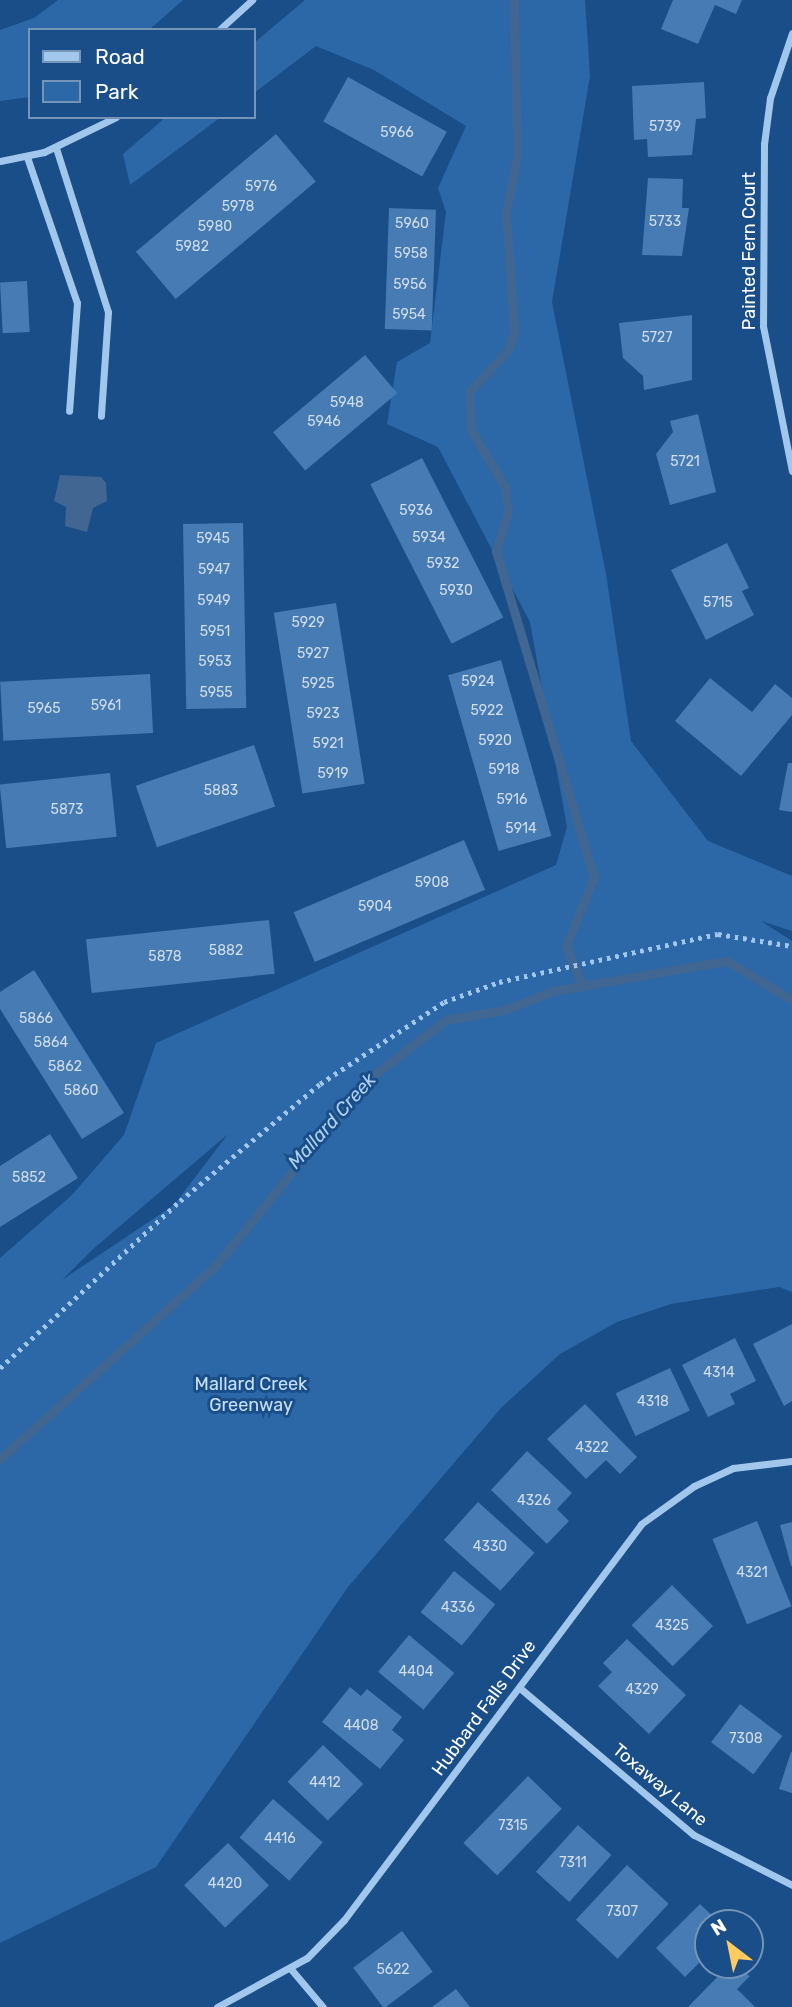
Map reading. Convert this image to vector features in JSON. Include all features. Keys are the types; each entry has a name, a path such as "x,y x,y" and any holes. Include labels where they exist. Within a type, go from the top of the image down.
{"street":[{"path":"221,28 252,0"},
{"name":"Painted Fern Court","path":"792,33 770,98 764,144 763,326 792,471"},
{"path":"0,161 27,157 56,148 112,119"},
{"path":"56,148 108,312 101,416"},
{"path":"27,157 77,303 69,411"},
{"name":"Hubbard Falls Drive","path":"217,2007 290,1968 344,1920 521,1689 641,1524 694,1486 733,1468 792,1461"},
{"name":"Toxaway Lane","path":"521,1689 694,1835 752,1870 792,1885"},
{"path":"290,1968 323,2007"}],"path":[{"path":"0,1368 180,1201 320,1084 444,1002 499,982 718,934 792,946"}],"green space":[{"path":"58,0 183,0 151,28 28,28 28,97 0,101 0,30 34,18"},
{"name":"Mallard Creek Greenway","path":"305,0 585,0 590,76 552,302 606,574 631,741 708,841 792,876 792,931 761,921 792,941 792,1292 779,1287 671,1304 617,1322 560,1354 501,1408 348,1587 156,1867 0,1943 0,1258 72,1195 124,1135 156,1043 556,865 567,827 530,622 438,447 387,424 397,362 430,343 446,212 438,188 466,126 374,70 316,46 256,91 256,41","holes":["228,1134 174,1205 62,1280 93,1249"]},
{"path":"164,119 218,119 130,185 123,154"}],"shaded area":[{"path":"60,475 101,477 106,483 107,501 93,508 87,532 65,526 66,507 54,501"}],"building":[{"path":"673,0 742,0 736,14 715,5 698,44 661,29"},
{"path":"348,77 447,132 422,176 323,122"},
{"path":"704,82 706,118 696,119 692,155 648,157 647,139 634,140 632,86"},
{"path":"276,134 316,181 176,299 136,252"},
{"path":"648,178 683,179 682,208 689,208 682,256 642,255"},
{"path":"389,208 436,210 432,331 385,329"},
{"path":"27,281 30,332 3,333 0,282"},
{"path":"692,315 692,380 644,390 643,376 623,358 619,323"},
{"path":"365,355 397,393 305,470 273,432"},
{"path":"698,414 716,492 670,505 656,454 673,432 670,421"},
{"path":"422,458 503,617 452,644 370,484"},
{"path":"243,523 246,708 186,709 183,524"},
{"path":"727,543 749,588 742,591 754,615 706,640 671,570"},
{"path":"336,603 365,784 302,794 274,613"},
{"path":"501,660 551,836 499,851 448,675"},
{"path":"150,674 153,733 3,741 0,682"},
{"path":"710,678 752,712 775,684 792,698 792,715 741,776 675,721"},
{"path":"254,745 275,806 157,847 136,786"},
{"path":"788,763 792,763 792,812 779,810"},
{"path":"110,773 117,837 6,848 0,785"},
{"path":"464,840 485,890 315,962 294,912"},
{"path":"269,920 275,974 92,993 86,939"},
{"path":"34,970 124,1113 82,1139 0,1009 0,992"},
{"path":"50,1134 78,1178 0,1227 0,1166"},
{"path":"792,1324 792,1401 784,1406 753,1344"},
{"path":"735,1338 756,1381 730,1394 735,1404 708,1417 682,1365"},
{"path":"670,1368 690,1411 635,1436 616,1393"},
{"path":"585,1404 637,1457 620,1474 606,1460 586,1479 547,1439"},
{"path":"527,1451 572,1493 557,1509 569,1521 547,1544 491,1490"},
{"path":"478,1502 534,1553 500,1591 444,1540"},
{"path":"757,1521 791,1606 747,1624 712,1539"},
{"path":"792,1522 792,1566 791,1566 780,1525"},
{"path":"454,1571 495,1604 462,1646 421,1612"},
{"path":"672,1585 713,1626 673,1666 632,1625"},
{"path":"409,1635 454,1673 423,1710 378,1672"},
{"path":"627,1639 686,1695 649,1734 598,1686 612,1672 603,1663"},
{"path":"350,1687 361,1696 367,1689 402,1717 392,1730 404,1740 380,1769 322,1722"},
{"path":"740,1704 782,1736 753,1774 711,1742"},
{"path":"323,1745 363,1784 328,1821 288,1782"},
{"path":"792,1752 792,1793 779,1789"},
{"path":"528,1776 562,1809 497,1876 463,1843"},
{"path":"273,1799 323,1842 289,1881 240,1837"},
{"path":"578,1825 611,1855 569,1902 536,1872"},
{"path":"228,1843 269,1885 225,1928 184,1885"},
{"path":"627,1865 669,1904 618,1959 576,1920"},
{"path":"694,1910 694,1968 685,1977 656,1948"},
{"path":"402,1931 433,1972 383,2007 353,1968"},
{"path":"715,1979 747,1979 737,1989 755,2007 688,2007"},
{"path":"456,1989 470,2007 432,2007"}],"waterway":[{"path":"514,0 517,155 506,212 514,332 508,350 469,392 471,430 505,487 508,512 496,551 594,877 566,946 583,987"},
{"name":"Mallard Creek","path":"0,1459 216,1265 366,1081 446,1020 505,1010 553,991 727,961 792,1000"}]}
